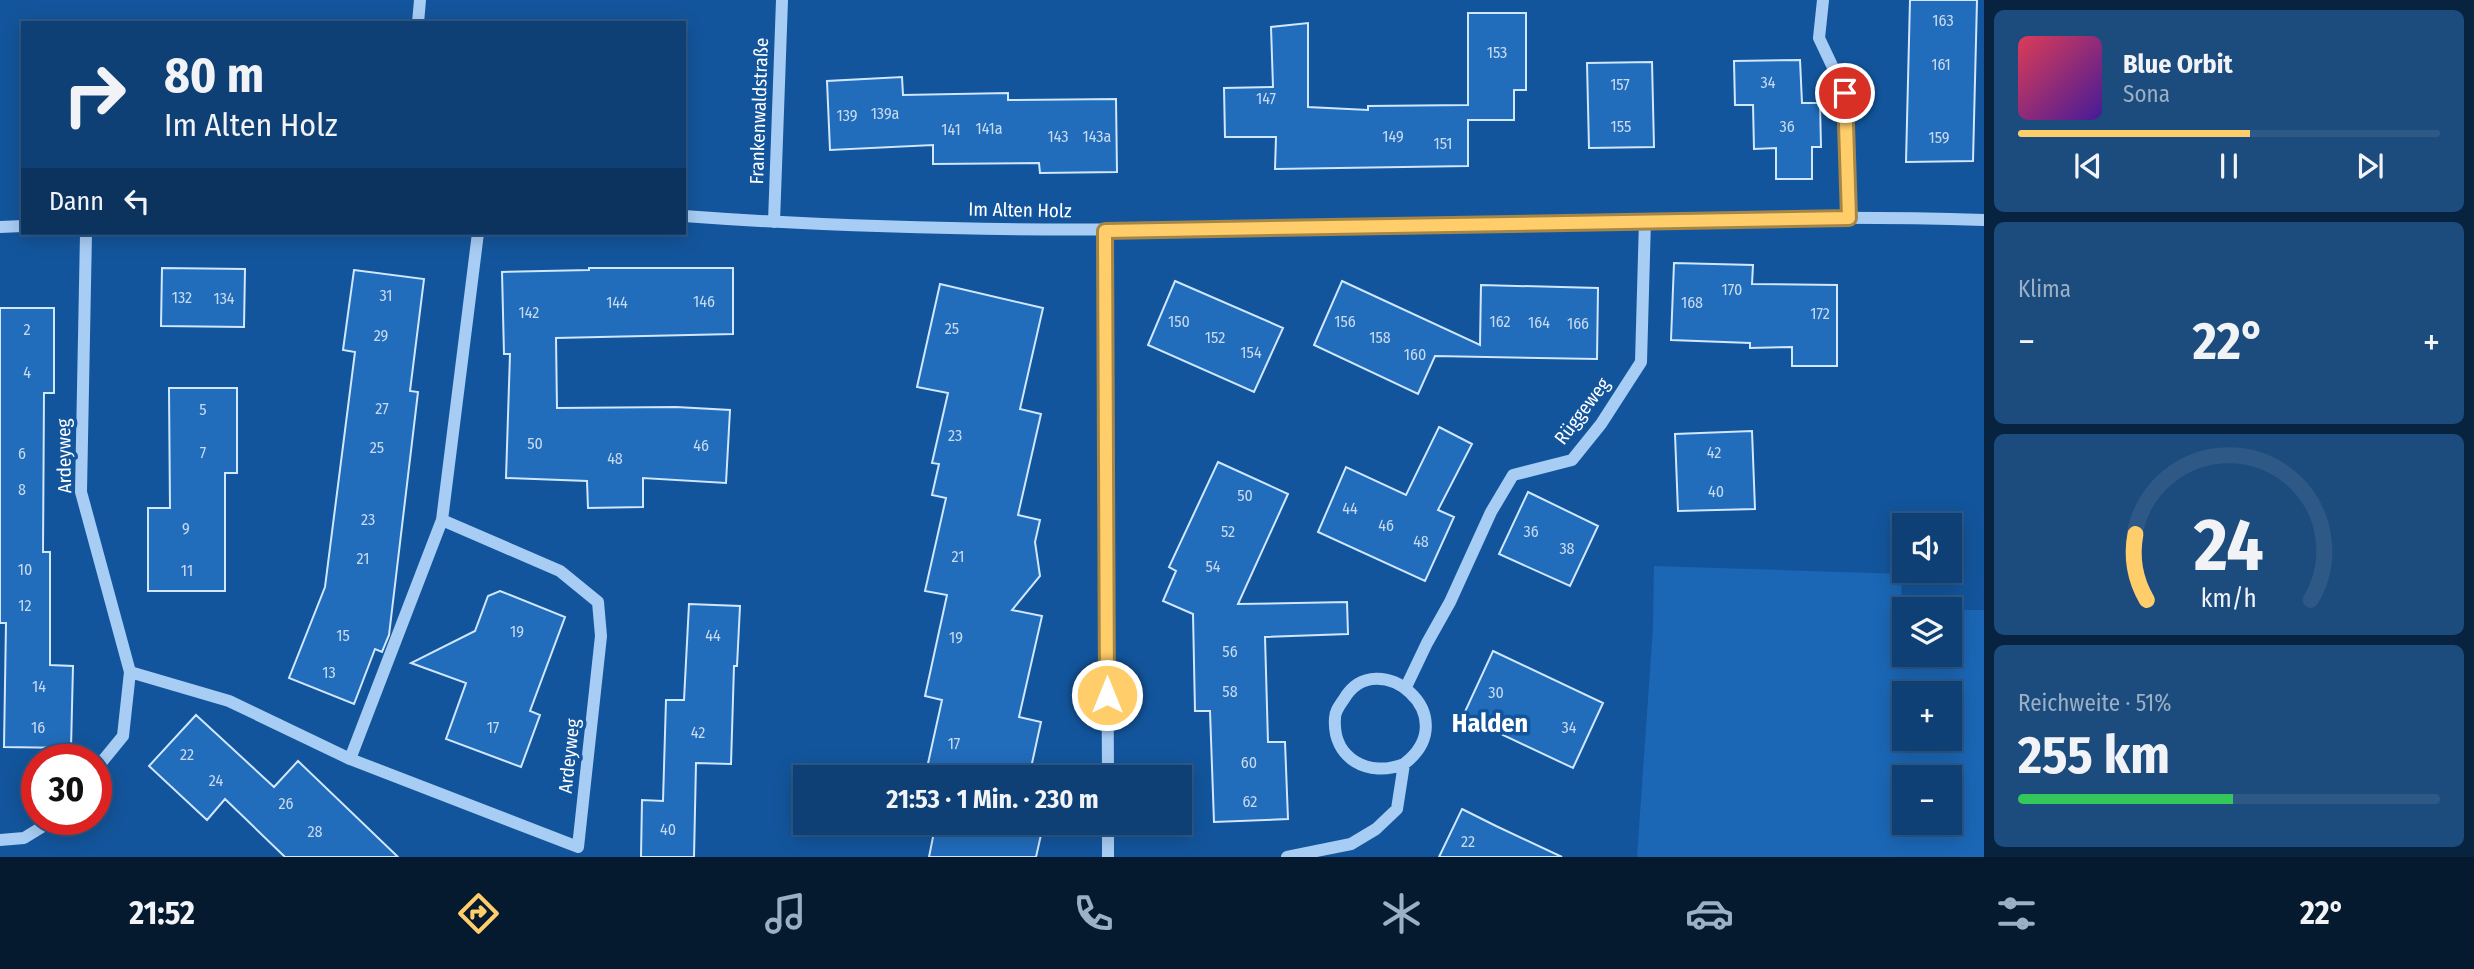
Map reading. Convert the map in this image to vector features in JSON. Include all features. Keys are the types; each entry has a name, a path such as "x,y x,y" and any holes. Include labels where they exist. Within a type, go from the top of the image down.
{"street":[{"path":"418,21 420,0"},
{"name":"Frankenwaldstraße","path":"774,222 782,0"},
{"path":"1823,0 1819,38 1845,93 1849,218"},
{"name":"Im Alten Holz","path":"686,216 774,222 1105,231 1645,220 1984,220"},
{"name":"Rüggeweg","path":"1406,687 1450,602 1491,512 1513,475 1573,460 1601,424 1641,362 1645,220"},
{"path":"0,227 21,226"},
{"path":"1105,231 1108,765"},
{"name":"Ardeyweg","path":"86,235 81,492 130,673 123,736 112,749"},
{"path":"350,759 442,520 478,235"},
{"name":"Ardeyweg","path":"130,673 229,701 350,759 578,847 601,636 598,603 560,571 442,520"},
{"path":"1369,680 1393,681 1413,693 1424,714 1424,737 1412,758 1404,764 1391,769 1368,769 1347,756 1336,736 1335,717 1348,691 1369,680"},
{"path":"1287,857 1350,845 1376,829 1396,809 1404,764"},
{"path":"0,840 24,838 29,835"},
{"path":"1108,835 1108,857"}],"shaded area":[{"path":"1654,566 1892,574 1892,583 1902,583 1901,597 1892,597 1892,667 1962,667 1962,610 1984,610 1984,857 1637,857 1653,628"}],"building":[{"path":"1910,0 1977,0 1973,161 1906,162"},
{"path":"1468,13 1526,13 1526,90 1514,90 1514,120 1468,120 1468,166 1275,169 1276,137 1225,137 1224,88 1273,87 1271,27 1308,23 1308,107 1368,110 1368,106 1468,105"},
{"path":"1800,60 1802,103 1820,103 1821,147 1812,147 1812,179 1776,179 1776,148 1754,149 1753,105 1735,105 1734,61"},
{"path":"1652,62 1654,147 1589,148 1587,63"},
{"path":"902,77 903,95 1008,93 1008,100 1116,99 1117,172 1040,173 1039,163 933,164 933,145 830,150 827,81"},
{"path":"1674,263 1753,265 1752,284 1837,285 1837,366 1792,366 1792,347 1750,348 1750,343 1671,340"},
{"path":"162,268 245,269 244,327 161,326"},
{"path":"589,268 733,268 733,334 556,338 557,408 676,407 730,410 726,483 643,478 643,507 588,508 587,481 506,478 510,354 504,354 502,272"},
{"path":"354,270 424,279 410,391 418,392 389,635 382,652 375,649 354,704 289,678 325,587 355,352 343,350"},
{"path":"1175,281 1283,328 1254,392 1148,345"},
{"path":"1342,281 1480,345 1481,285 1598,288 1597,359 1435,356 1418,394 1314,345"},
{"path":"940,284 1043,308 1020,409 1041,414 1018,515 1040,520 1035,542 1040,576 1012,610 1042,616 1019,717 1041,722 1032,765 928,765 942,700 925,696 947,595 925,591 946,498 932,495 939,464 932,463 948,393 917,387"},
{"path":"0,308 54,308 54,393 44,393 43,552 50,552 50,665 73,666 71,744 21,744 21,747 4,747 6,623 0,623"},
{"path":"169,388 237,388 237,473 225,473 225,591 148,591 148,508 170,508"},
{"path":"1439,427 1472,444 1438,510 1454,517 1425,581 1318,532 1346,467 1406,495"},
{"path":"1752,431 1755,509 1678,511 1675,434"},
{"path":"1218,462 1288,494 1238,604 1347,602 1348,634 1265,637 1268,742 1285,742 1288,819 1214,822 1210,711 1195,711 1193,614 1163,601 1176,571 1169,567"},
{"path":"1528,492 1598,526 1570,586 1499,554"},
{"path":"500,591 565,617 530,711 540,715 521,767 446,739 466,683 411,663 475,631 488,596"},
{"path":"689,604 740,606 737,666 734,666 731,764 696,763 694,857 641,857 642,800 663,801 666,700 684,700"},
{"path":"1493,651 1603,703 1573,768 1463,716"},
{"path":"196,715 274,787 298,761 398,857 285,857 225,799 207,820 149,766"},
{"path":"1462,809 1496,826 1562,857 1439,857"},
{"path":"933,835 1041,835 1036,857 929,857"}],"district":[{"name":"Halden","path":"1490,723"}],"route":[{"path":"1107,695 1105,231 1849,218 1845,93"}]}
